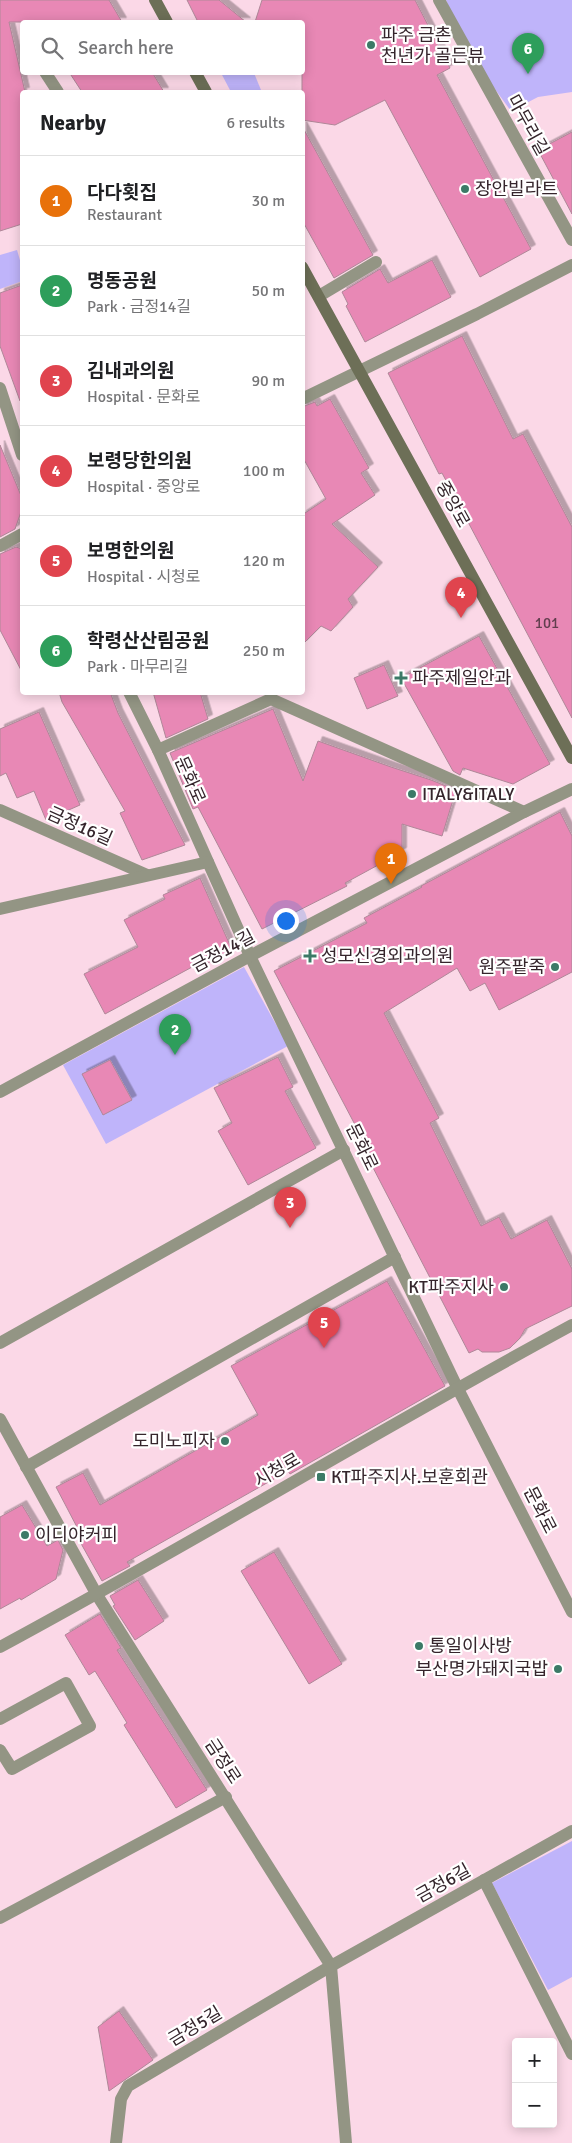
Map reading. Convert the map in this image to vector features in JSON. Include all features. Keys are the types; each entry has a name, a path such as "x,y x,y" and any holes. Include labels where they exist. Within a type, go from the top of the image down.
{"main road":[{"path":"155,0 166,20"},
{"path":"197,75 205,90"},
{"name":"중앙로","path":"305,272 570,751"}],"street":[{"name":"마무리길","path":"439,0 572,240"},
{"path":"47,75 57,90"},
{"path":"319,296 376,262"},
{"path":"305,397 477,314 572,265"},
{"path":"0,388 20,449"},
{"path":"0,546 20,535"},
{"name":"문화로","path":"130,695 158,750 250,956 457,1387 572,1612"},
{"path":"158,750 271,699 524,812"},
{"name":"금정14길","path":"0,1092 250,956 524,812 572,789"},
{"name":"금정16길","path":"0,810 147,875"},
{"path":"0,909 208,862"},
{"path":"0,1343 344,1150"},
{"path":"26,1467 395,1258"},
{"name":"시청로","path":"0,1647 96,1595 457,1387 572,1324"},
{"name":"금정로","path":"0,1419 96,1595 226,1797 331,1966 346,2143"},
{"path":"0,1719 66,1683 90,1726 12,1769 0,1750"},
{"path":"0,1918 226,1797"},
{"name":"금정6길","path":"331,1966 572,1831"},
{"path":"484,1880 572,2054"},
{"name":"금정5길","path":"116,2143 121,2099 128,2086 331,1966"}],"shaded area":[{"path":"446,0 572,0 572,92 538,97 511,111 470,55"},
{"path":"222,75 255,75 261,90 230,90"},
{"path":"17,250 20,260 20,282 0,289 0,255"},
{"path":"244,967 288,1046 106,1144 63,1065"},
{"path":"572,1841 572,1977 548,1990 492,1883"}],"building":[{"path":"0,0 109,0 121,20 20,20 20,22 9,22 25,90 20,90 20,225 0,231"},
{"path":"187,0 219,0 244,20 197,20"},
{"path":"262,0 415,0 450,68 437,75 531,249 480,277 385,100 335,125 305,120 305,90 302,90 302,75 305,75 305,20 256,20"},
{"path":"71,75 154,75 163,90 81,90"},
{"path":"305,131 373,255 334,278 305,225"},
{"path":"572,132 572,214 538,150"},
{"path":"432,260 451,297 365,342 346,306 348,304 342,292 380,269 388,283"},
{"path":"20,286 20,401 0,346 0,293"},
{"path":"462,336 513,439 523,434 572,527 572,718 442,473 439,474 388,373"},
{"path":"330,399 369,468 361,473 375,495 332,524 378,567 348,599 353,607 331,631 321,626 305,642 305,513 326,499 305,461 305,406 315,402 317,406"},
{"path":"0,445 20,493 20,515 15,529 0,537"},
{"path":"16,547 20,548 20,668 0,630 0,554"},
{"path":"479,636 550,764 513,784 463,768 460,775 453,771 401,678"},
{"path":"384,665 398,696 367,709 354,678"},
{"path":"60,695 111,695 118,713 185,845 142,860 120,813 125,811 62,702"},
{"path":"154,695 201,695 208,719 166,738"},
{"path":"273,709 303,781 318,741 456,790 442,836 402,824 402,852 345,883 347,886 262,929 198,807 193,809 170,753"},
{"path":"39,712 80,805 46,820 34,791 17,798 6,773 0,776 0,729"},
{"path":"560,812 572,836 572,972 499,1010 485,983 470,991 457,968 384,1013 439,1118 430,1123 481,1226 499,1217 511,1239 547,1220 572,1269 572,1306 525,1329 520,1338 510,1348 499,1352 482,1352 478,1349 469,1353 368,1158 372,1157 274,971 367,923 364,918"},
{"path":"200,878 233,952 196,968 194,966 105,1014 84,974 138,947 124,920 165,899 163,895"},
{"path":"278,1057 293,1087 285,1091 316,1148 248,1185 218,1131 232,1123 214,1088"},
{"path":"110,1060 132,1100 103,1115 82,1074"},
{"path":"387,1281 445,1386 290,1474 288,1471 127,1562 130,1566 102,1581 74,1531 78,1529 56,1487 83,1473 100,1505 258,1415 231,1366"},
{"path":"22,1505 47,1546 58,1540 63,1550 56,1579 21,1600 20,1598 0,1609 0,1517"},
{"path":"274,1552 342,1664 309,1684 241,1571"},
{"path":"138,1580 164,1621 135,1640 113,1606 115,1605 110,1596"},
{"path":"100,1614 121,1648 117,1650 207,1790 176,1808 124,1725 127,1723 95,1671 89,1675 65,1635"},
{"path":"119,2011 153,2060 109,2091 98,2027"}],"place":[{"name":"파주 금촌 천년가 골든뷰","path":"371,45"},
{"name":"학령산산림공원","path":"528,74"},
{"name":"장안빌라트","path":"465,189"},
{"name":"보령당한의원","path":"461,618"},
{"name":"파주제일안과","path":"401,678"},
{"name":"ITALY&ITALY","path":"412,794"},
{"name":"다다횟집","path":"391,884"},
{"name":"성모신경외과의원","path":"310,956"},
{"name":"원주팥죽","path":"555,967"},
{"name":"명동공원","path":"175,1055"},
{"name":"김내과의원","path":"290,1228"},
{"name":"KT파주지사","path":"504,1287"},
{"name":"보명한의원","path":"324,1348"},
{"name":"도미노피자","path":"225,1441"},
{"name":"KT파주지사.보훈회관","path":"321,1477"},
{"name":"이디야커피","path":"25,1535"},
{"name":"통일이사방","path":"419,1646"},
{"name":"부산명가돼지국밥","path":"558,1669"}]}
